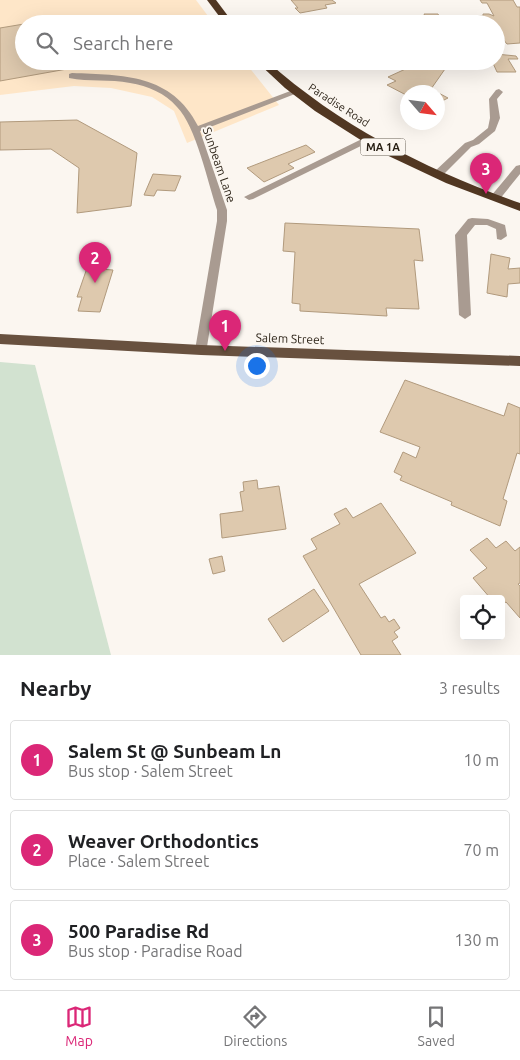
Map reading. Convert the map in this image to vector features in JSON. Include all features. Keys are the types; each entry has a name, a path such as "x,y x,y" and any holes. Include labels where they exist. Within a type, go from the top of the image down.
{"highway":[{"path":"212,0 223,15"},
{"name":"Paradise Road","path":"271,70 313,105 368,140 438,174 520,207"}],"main road":[{"name":"Salem Street","path":"0,339 201,350 520,361"}],"street":[{"name":"Sunbeam Lane","path":"72,76 117,79 154,87 174,98 183,107 195,130 222,210 222,221 201,350"},
{"path":"195,130 296,92"},
{"path":"438,174 468,145 486,136 492,129 495,118 493,99 499,92"},
{"path":"249,197 368,140"},
{"path":"495,198 520,168"},
{"path":"465,315 461,235 472,221 488,222 501,227 501,236"}],"shaded area":[{"path":"0,0 196,0 207,15 15,15 15,70 251,70 279,105 187,143 174,111 152,97 111,88 74,86 0,95"}],"green space":[{"path":"0,362 35,365 111,655 0,655"}],"building":[{"path":"291,0 332,0 336,3 325,5 327,8 300,13"},
{"path":"480,0 513,0 517,7 520,7 520,43 507,44 505,42 505,15 493,15 487,3 482,3"},
{"path":"15,26 15,70 61,70 0,81 0,28"},
{"path":"505,55 516,56 518,59 508,59 516,72 497,72 496,70 505,70"},
{"path":"403,70 444,70 434,85 400,85 400,92 387,85 396,81 388,77"},
{"path":"77,120 137,153 131,206 77,213 79,168 51,149 0,150 0,122"},
{"path":"306,145 315,152 288,164 294,168 264,182 247,168"},
{"path":"153,174 181,176 175,191 157,190 154,196 144,195"},
{"path":"285,223 419,229 423,261 414,260 419,309 386,308 387,316 300,311 300,304 292,303 295,252 283,251"},
{"path":"491,254 510,258 508,269 520,268 520,283 508,284 507,297 487,293"},
{"path":"87,268 113,270 100,312 78,311 82,297 77,297"},
{"path":"405,380 504,416 508,403 520,408 520,454 517,453 503,499 507,501 500,526 451,505 452,502 400,480 402,476 394,472 403,452 416,458 420,447 380,432"},
{"path":"257,480 258,489 279,486 286,529 222,538 220,514 243,511 240,492 244,491 243,482"},
{"path":"381,503 416,553 359,584 381,618 385,616 389,622 394,619 400,628 394,632 398,637 392,641 401,655 361,655 303,556 317,549 311,539 340,524 334,514 346,508 353,518"},
{"path":"487,538 496,548 506,541 515,551 520,547 520,583 518,584 520,586 520,618 505,603 505,595 488,595 473,578 487,568 470,550"},
{"path":"222,556 225,571 213,574 209,559"},
{"path":"314,589 329,611 283,642 268,619"}],"place":[{"name":"500 Paradise Rd","path":"486,194"},
{"name":"Weaver Orthodontics","path":"95,283"},
{"name":"Salem St @ Sunbeam Ln","path":"225,351"}]}
